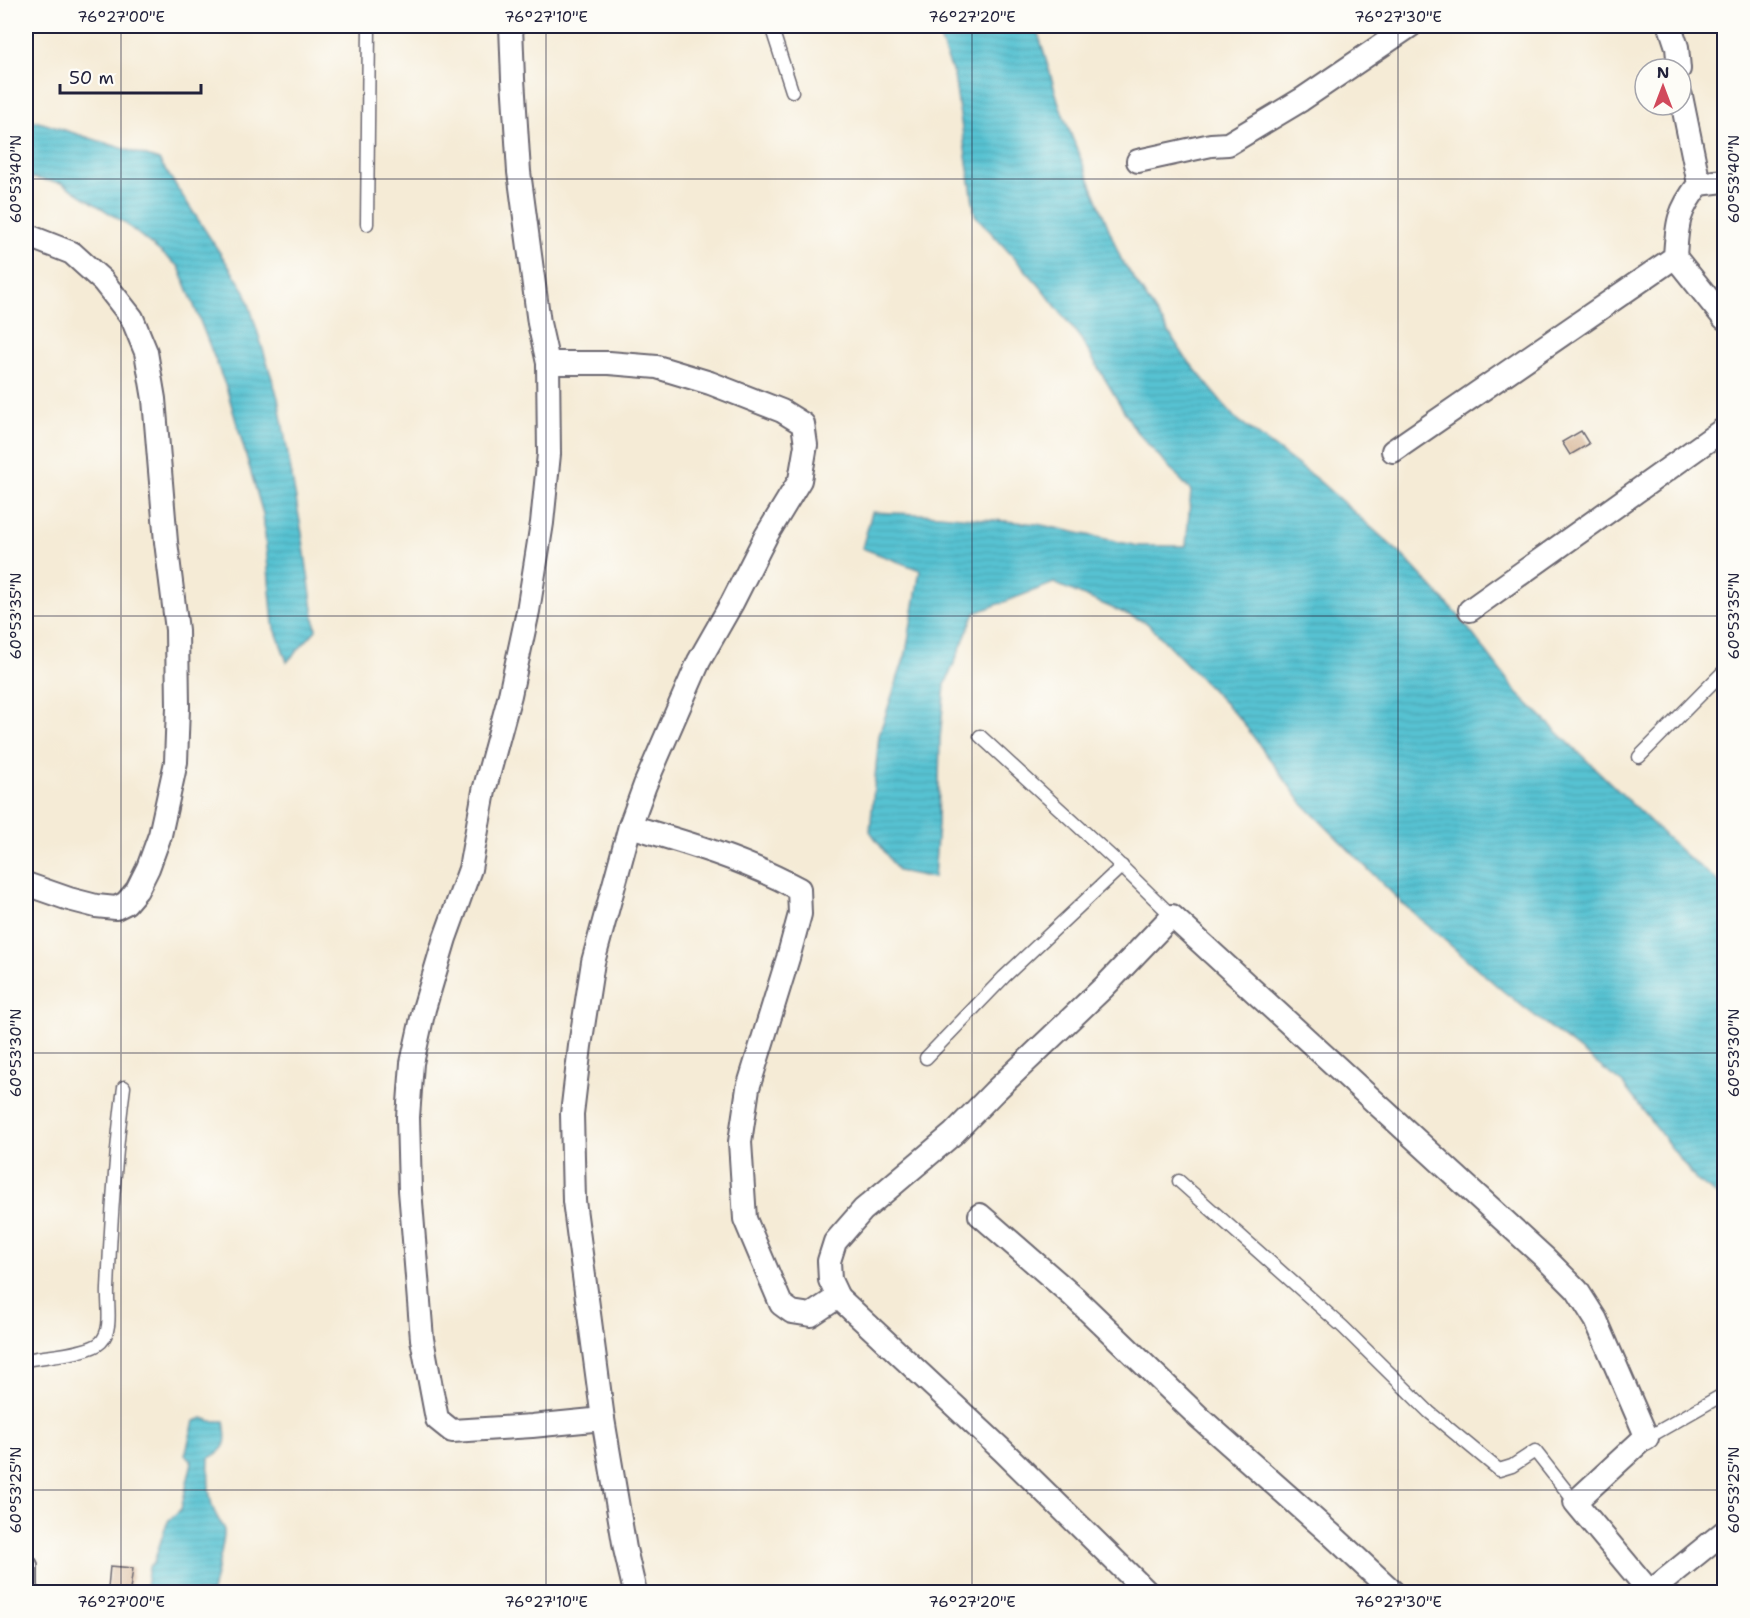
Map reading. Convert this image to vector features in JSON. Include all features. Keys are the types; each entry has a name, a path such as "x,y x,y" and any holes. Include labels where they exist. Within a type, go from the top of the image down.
{"street":[{"path":"511,26 519,172 539,323 548,363 549,454 542,523 528,611 510,695 484,791 470,869 445,938 424,1010 412,1063 408,1117 410,1190 422,1339 437,1419 452,1431 603,1419"},
{"path":"1138,161 1211,145 1228,144 1301,100 1410,26"},
{"path":"1670,26 1678,57"},
{"path":"1685,117 1699,184 1686,202 1677,227 1675,257 1725,318"},
{"path":"1699,184 1725,181"},
{"path":"26,235 72,253 102,281 132,318 146,352 154,399 166,542 177,630 178,707 176,762 160,835 137,890 126,903 116,908 96,906 26,884"},
{"path":"1393,451 1675,257"},
{"path":"548,363 609,363 657,367 710,383 782,411 803,424 806,445 800,480 766,536 699,661 645,785 630,826 593,962 580,1046 572,1114 574,1201 603,1419 635,1593"},
{"path":"1470,610 1725,429"},
{"path":"630,826 681,841 768,872 799,889 800,914 748,1088 740,1142 745,1219 781,1304 792,1312 811,1316 838,1297"},
{"path":"1147,1593 1002,1450 838,1297 830,1280 829,1261 835,1242 863,1210 953,1134 1104,987 1172,916 1577,1290 1596,1320 1647,1438 1575,1502 1650,1593 1725,1532"},
{"path":"980,1215 1074,1297 1200,1418 1333,1536 1393,1593"},
{"path":"26,1566 26,1593"}],"lane":[{"path":"367,224 369,26"},
{"path":"771,26 792,91"},
{"path":"1639,757 1725,671"},
{"path":"980,736 1122,866 1172,916"},
{"path":"926,1058 1004,977 1122,866"},
{"path":"26,1360 76,1353 100,1343 108,1330 107,1300 112,1206 124,1086"},
{"path":"1179,1181 1343,1327 1429,1412 1499,1470 1512,1466 1534,1451 1575,1502"},
{"path":"1647,1438 1725,1394"}],"water":[{"path":"935,26 1036,26 1060,107 1121,259 1185,357 1234,417 1318,480 1403,556 1458,615 1518,694 1684,854 1724,886 1724,1200 1696,1180 1623,1084 1503,991 1402,903 1302,803 1241,720 1147,623 1054,583 975,613 945,685 940,739 934,878 898,871 870,831 879,735 906,653 920,570 862,548 872,512 939,515 1037,524 1138,546 1186,546 1191,491 1136,431 1081,339 1040,286 975,215 954,76"},
{"path":"26,121 36,121 159,160 245,291 278,398 302,533 316,630 287,662 273,623 263,514 227,390 179,267 122,221 62,183 26,177"},
{"path":"203,1418 211,1421 224,1421 226,1434 223,1447 209,1458 212,1503 218,1520 224,1527 212,1592 145,1592 149,1567 154,1562 165,1528 169,1520 181,1509 192,1462 185,1455 194,1421"}],"building":[{"path":"1581,431 1589,444 1570,455 1562,442"},
{"path":"110,1566 133,1568 130,1590 108,1588"}]}
